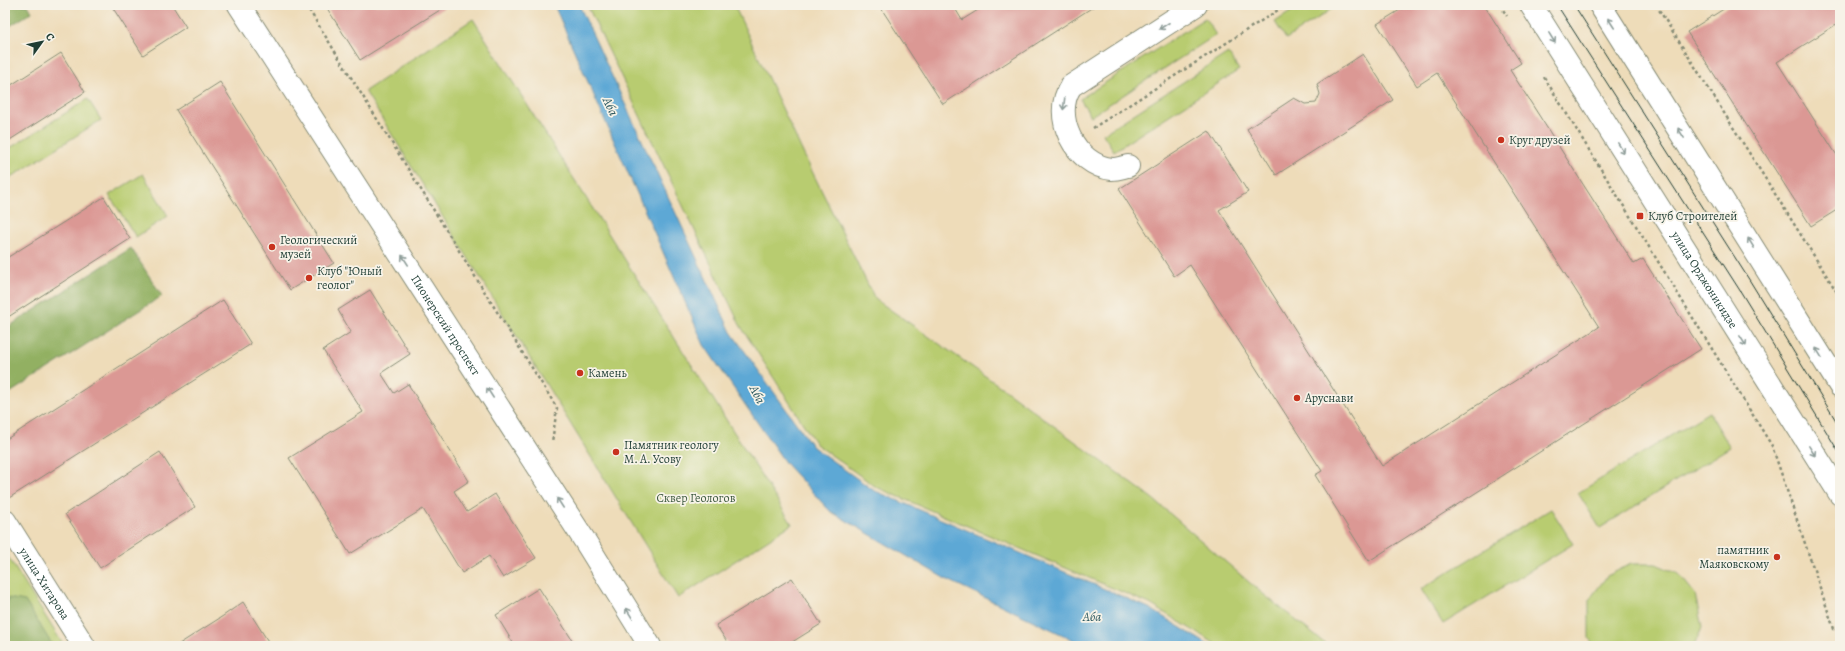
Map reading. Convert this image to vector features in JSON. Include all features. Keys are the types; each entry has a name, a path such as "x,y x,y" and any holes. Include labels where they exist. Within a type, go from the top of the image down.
{"street":[{"name":"Пионерский проспект","path":"239,5 580,534 650,646"},
{"path":"1128,166 1114,169 1103,167 1086,157 1072,141 1063,120 1063,104 1066,94 1072,86 1196,5"},
{"name":"улица Орджоникидзе","path":"1531,5 1840,494"},
{"path":"1600,5 1840,386"},
{"name":"улица Хитарова","path":"5,521 84,646"}],"path":[{"path":"306,5 557,408 551,443"},
{"path":"1072,141 1286,5"},
{"path":"1500,5 1508,19"},
{"path":"1656,5 1840,297"},
{"path":"1542,73 1772,446 1834,629 1840,626"}],"green space":[{"path":"5,5 28,5 32,12 5,29"},
{"path":"587,5 734,5 804,155 875,299 1001,387 1153,499 1257,589 1328,646 1219,646 1150,604 876,487 816,444 740,325"},
{"path":"1301,5 1338,5 1286,39 1275,22"},
{"path":"1205,18 1216,35 1091,116 1080,99"},
{"name":"Сквер Геологов","path":"473,19 792,524 678,598 365,91"},
{"path":"1228,53 1239,70 1114,151 1103,134"},
{"path":"88,99 101,120 5,181 5,151"},
{"path":"143,174 168,216 136,237 109,195"},
{"path":"131,248 162,296 5,396 5,329"},
{"path":"1709,412 1730,447 1600,528 1578,493"},
{"path":"1551,509 1573,544 1443,624 1421,589"},
{"path":"5,552 64,646 5,646"},
{"path":"1631,564 1656,564 1679,574 1695,594 1702,628 1694,646 1594,646 1589,638 1589,600 1607,576"},
{"path":"8,598 25,601 53,646 5,646 5,615"}],"water":[{"name":"Аба","path":"554,5 579,5 731,332 813,447 873,490 1149,608 1210,646 1086,646 944,578 830,511 786,464 704,345"}],"building":[{"path":"111,5 172,5 186,27 143,55"},
{"path":"325,5 448,5 360,60"},
{"path":"879,5 953,5 962,20 986,5 1096,5 943,104"},
{"path":"1408,5 1484,5 1521,63 1510,70 1634,264 1643,259 1701,349 1369,561 1315,475 1322,471 1190,265 1174,276 1119,189 1209,131 1248,192 1219,210 1382,466 1599,327 1437,73 1417,86 1377,24"},
{"path":"1730,5 1840,5 1840,22 1777,62 1840,160 1840,208 1811,226 1687,32"},
{"path":"61,53 85,92 5,143 5,89"},
{"path":"1363,54 1393,100 1276,175 1247,129 1294,98 1305,104 1316,103 1320,94 1317,84"},
{"path":"220,82 334,263 290,290 176,110"},
{"path":"104,197 130,239 5,319 5,259"},
{"path":"370,290 410,354 381,373 394,393 408,384 469,481 454,491 467,512 495,494 536,558 503,578 489,556 462,573 423,509 350,554 289,458 363,412 323,350 351,332 338,310"},
{"path":"223,300 251,344 9,498 5,492 5,440"},
{"path":"160,452 195,507 100,568 65,514"},
{"path":"792,578 821,624 789,644 790,646 730,646 716,625"},
{"path":"539,588 576,646 515,646 496,615"},
{"path":"243,602 271,646 176,646 223,616"}],"tram line":[{"path":"1557,5 1739,289 1840,454"},
{"path":"1574,5 1750,281 1840,427"}],"place":[{"name":"Круг друзей","path":"1501,140"},
{"name":"Клуб Строителей","path":"1640,216"},
{"name":"Геологический музей","path":"272,247"},
{"name":"Клуб \"Юный геолог\"","path":"309,278"},
{"name":"Камень","path":"580,373"},
{"name":"Аруснави","path":"1297,398"},
{"name":"Памятник геологу М. А. Усову","path":"616,452"},
{"name":"памятник Маяковскому","path":"1777,557"}]}
